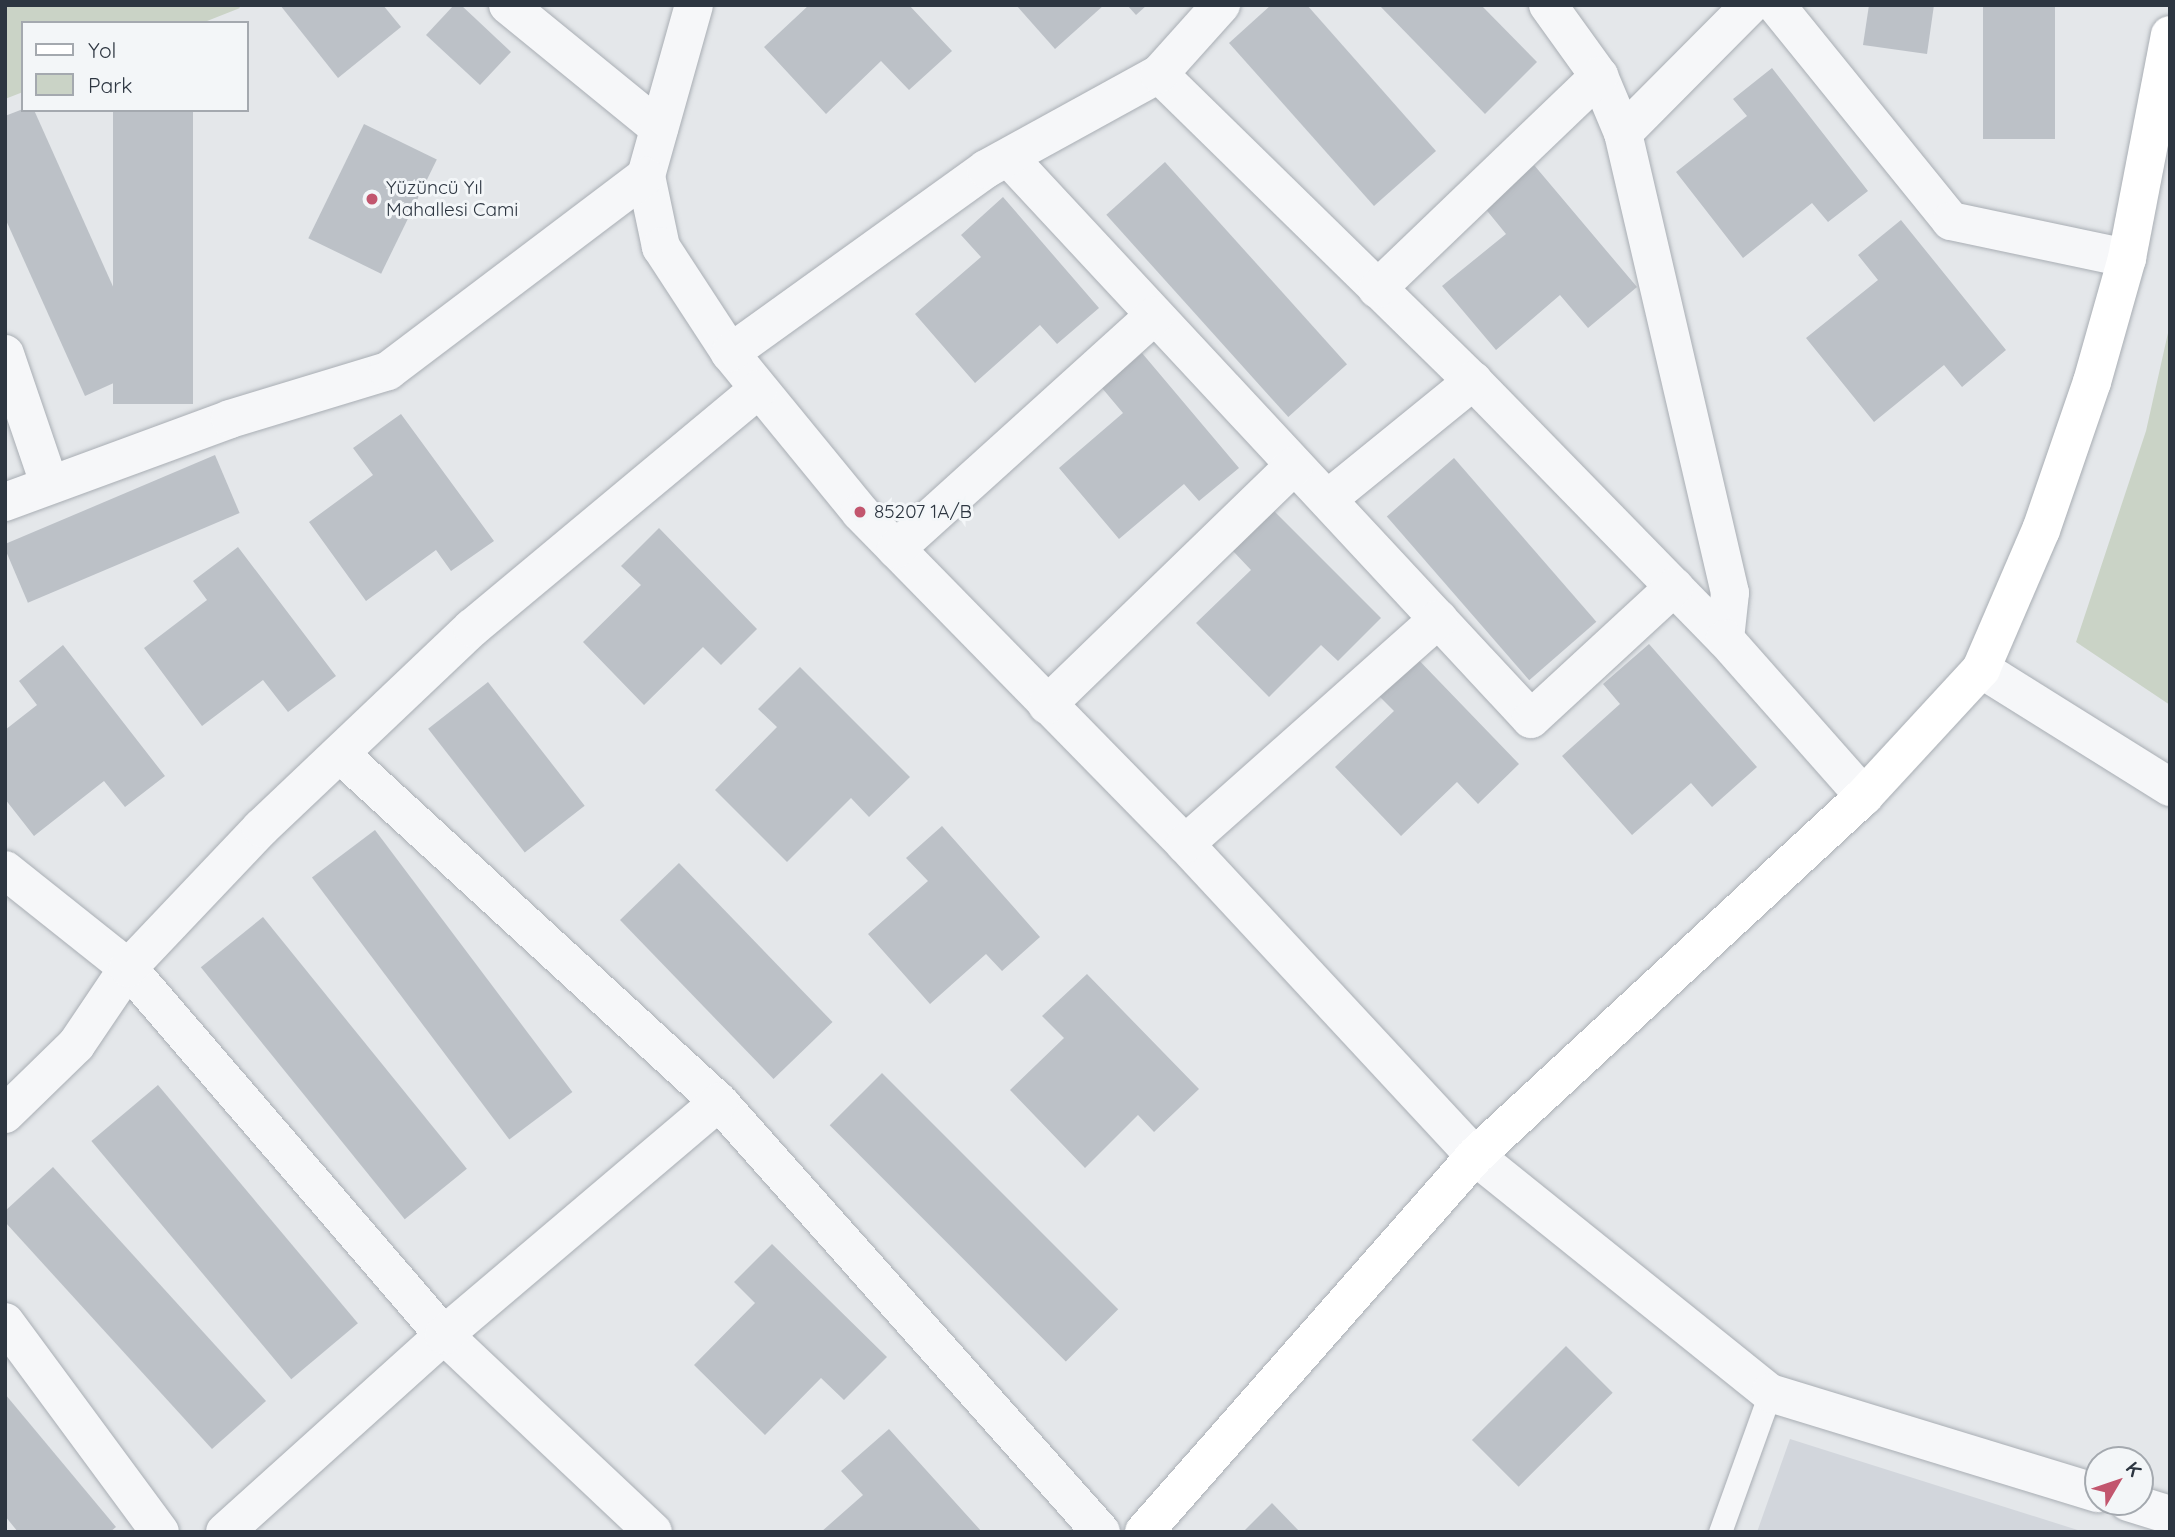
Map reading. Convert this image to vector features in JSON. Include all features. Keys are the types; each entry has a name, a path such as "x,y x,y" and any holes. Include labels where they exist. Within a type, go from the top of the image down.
{"street":[{"path":"508,5 659,128"},
{"path":"694,5 646,176 661,247 730,353 896,549 1185,844 1475,1156 1770,1393 2084,1489"},
{"path":"730,353 986,169 1159,74 1222,5"},
{"path":"1548,5 1599,76 1623,133 1730,593 1725,639"},
{"path":"1623,133 1750,5"},
{"path":"1776,5 1951,221 2127,258"},
{"path":"1144,1532 1475,1156 1864,796 1981,669 2041,530 2127,258 2170,35"},
{"path":"1159,74 1473,381 1725,639 1864,796"},
{"path":"1377,289 1599,76"},
{"path":"1009,158 1294,466 1329,498 1531,719 1674,587"},
{"path":"5,502 49,483 230,419 388,371 646,176"},
{"path":"896,549 1154,316"},
{"path":"5,354 49,483"},
{"path":"1329,498 1473,381"},
{"path":"5,1114 76,1045 128,968 261,828 472,628 760,389"},
{"path":"1047,705 1294,466"},
{"path":"1185,844 1438,619"},
{"path":"1981,669 2170,787"},
{"path":"340,754 719,1102 1101,1532"},
{"path":"5,870 128,968 444,1335 653,1532"},
{"path":"233,1530 444,1335 719,1102"},
{"path":"5,1322 160,1532"}],"lane":[{"path":"1720,1532 1770,1393"}],"shaded area":[{"path":"1790,1439 2084,1532 1757,1532"}],"green space":[{"path":"5,5 238,5 240,8 207,21 21,21 21,93 5,99"},
{"path":"2170,324 2170,705 2076,642 2146,431"}],"building":[{"path":"280,5 383,5 401,27 338,78"},
{"path":"454,5 461,5 511,52 480,85 426,35"},
{"path":"809,5 909,5 952,51 909,90 881,61 826,114 764,47"},
{"path":"1016,5 1104,5 1055,49"},
{"path":"1127,5 1147,5 1136,15"},
{"path":"1271,5 1307,5 1436,151 1374,206 1229,43"},
{"path":"1379,5 1481,5 1537,62 1485,114"},
{"path":"1869,5 1934,5 1927,54 1863,45"},
{"path":"1983,5 2055,5 2055,139 1983,139"},
{"path":"1772,68 1868,191 1828,222 1812,203 1743,258 1676,172 1747,116 1733,99"},
{"path":"21,110 21,112 35,112 149,367 85,396 5,218 5,116"},
{"path":"113,112 193,112 193,404 113,404"},
{"name":"Yüzüncü Yıl Mahallesi Cami","path":"364,124 437,160 381,274 308,238"},
{"path":"1165,162 1347,364 1288,417 1106,215"},
{"path":"1534,165 1637,287 1588,328 1560,295 1496,350 1442,286 1506,234 1484,207"},
{"path":"1003,197 1099,308 1057,344 1040,325 975,383 915,314 981,257 961,235"},
{"path":"1901,220 2006,350 1962,387 1944,365 1874,422 1806,338 1878,280 1858,255"},
{"path":"1142,353 1239,468 1199,501 1184,484 1119,539 1059,468 1123,413 1102,388"},
{"path":"401,414 494,541 451,571 436,550 366,601 309,522 373,475 353,448"},
{"path":"215,455 240,513 28,603 5,544"},
{"path":"1454,458 1596,622 1529,680 1387,516"},
{"path":"1274,511 1381,618 1338,661 1321,645 1269,697 1196,623 1251,570 1233,551"},
{"path":"659,528 757,629 721,665 703,647 644,705 583,642 641,585 621,566"},
{"path":"238,547 336,676 288,712 263,680 202,726 144,648 207,600 193,581"},
{"path":"1649,644 1757,767 1712,807 1691,783 1632,835 1562,756 1620,704 1603,684"},
{"path":"63,645 165,776 125,807 104,781 34,836 5,799 5,730 37,705 19,681"},
{"path":"1411,652 1519,764 1478,804 1457,782 1401,836 1335,767 1394,711 1372,689"},
{"path":"800,667 910,777 869,817 851,798 787,862 715,790 777,727 758,709"},
{"path":"488,682 585,806 525,853 428,729"},
{"path":"942,826 1040,937 1002,971 986,954 930,1004 868,934 928,881 906,858"},
{"path":"375,830 572,1092 509,1139 312,878"},
{"path":"679,863 833,1022 774,1079 620,920"},
{"path":"263,917 467,1169 405,1219 201,967"},
{"path":"1087,974 1199,1089 1154,1132 1138,1115 1085,1168 1010,1090 1064,1038 1042,1016"},
{"path":"882,1073 1118,1309 1066,1361 830,1125"},
{"path":"158,1085 358,1323 291,1379 91,1141"},
{"path":"53,1167 266,1401 212,1449 5,1222 5,1211"},
{"path":"772,1244 887,1357 844,1400 821,1378 765,1435 694,1365 755,1303 734,1282"},
{"path":"1566,1346 1613,1393 1519,1487 1472,1440"},
{"path":"5,1394 116,1527 110,1532 18,1532 5,1516"},
{"path":"889,1429 982,1532 821,1532 863,1495 841,1471"},
{"path":"1272,1503 1300,1532 1243,1532"}],"place":[{"name":"Yüzüncü Yıl Mahallesi Cami","path":"372,199"},
{"name":"85207 1A/B","path":"860,512"}]}
